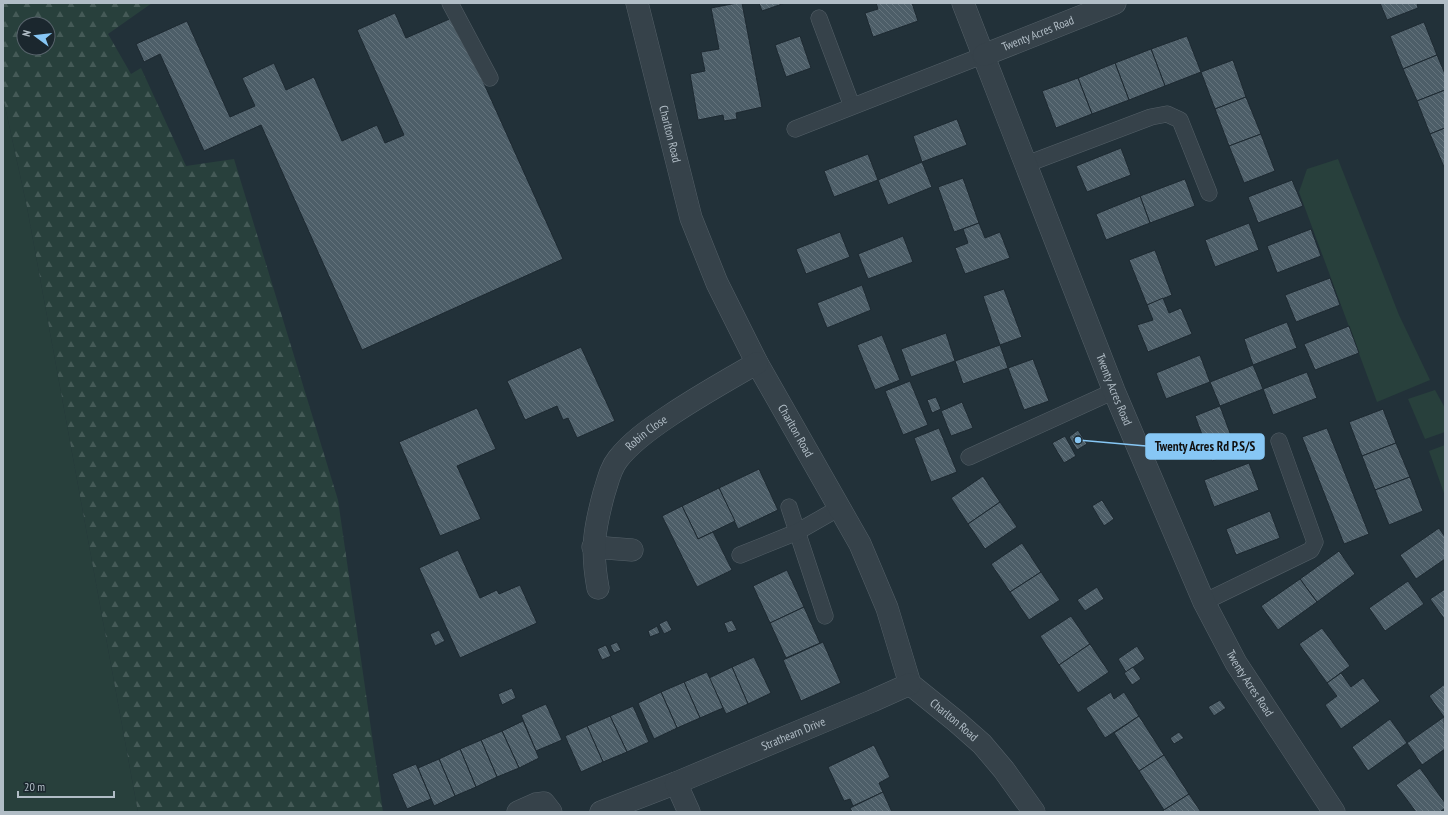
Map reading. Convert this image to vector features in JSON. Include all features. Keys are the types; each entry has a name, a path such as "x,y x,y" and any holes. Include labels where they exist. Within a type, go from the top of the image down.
{"street":[{"name":"Charlton Road","path":"637,3 691,218 717,283 757,363 860,544 878,584 896,635 910,684 982,744 1004,770 1034,812"},
{"name":"Twenty Acres Road","path":"963,3 1114,390 1204,602 1236,663 1334,812"},
{"name":"Twenty Acres Road","path":"984,55 1115,3"},
{"name":"Robin Close","path":"598,588 593,547 595,532 608,479 617,460 626,450 659,423 695,398 757,363"},
{"path":"593,547 632,550"},
{"name":"Strathearn Drive","path":"601,812 676,783 910,684"},
{"path":"676,783 690,812"},
{"path":"518,812 536,804 544,803 551,812"}],"lane":[{"path":"450,3 490,78"},
{"path":"819,18 852,106"},
{"path":"795,129 984,55"},
{"path":"1027,164 1151,117 1167,114 1180,120 1209,193"},
{"path":"969,457 1114,390"},
{"path":"1204,602 1311,550 1316,542 1279,442"},
{"path":"789,507 825,616"},
{"path":"740,555 797,532 839,508"}],"green space":[{"path":"3,3 152,3 108,34 131,74 141,68 186,166 234,159 338,500 383,812 138,812 27,207 3,97"},
{"path":"3,97 27,207 138,812 3,812"},
{"path":"1338,159 1399,315 1430,380 1377,402 1299,192 1307,169"},
{"path":"1435,390 1445,408 1445,432 1425,439 1408,399"},
{"path":"1445,445 1445,496 1429,451"}],"building":[{"path":"742,3 762,107 736,113 737,119 724,121 723,115 698,120 690,74 705,71 701,52 719,49 711,8"},
{"path":"759,3 785,3 762,11"},
{"path":"876,3 912,3 918,21 873,37 865,13 878,9"},
{"path":"1380,3 1417,3 1418,8 1387,20"},
{"path":"395,13 406,38 454,17 563,259 362,350 261,125 204,151 160,54 144,62 136,44 187,21 230,117 255,106 242,78 274,63 286,90 314,77 342,141 377,125 385,143 404,135 357,30"},
{"path":"1424,22 1437,55 1403,69 1390,36"},
{"path":"800,36 811,68 786,77 775,45"},
{"path":"1187,36 1201,72 1165,86 1151,49"},
{"path":"1151,49 1165,86 1129,100 1115,63"},
{"path":"1437,55 1445,74 1445,90 1417,101 1403,69"},
{"path":"1233,60 1246,97 1215,109 1201,72"},
{"path":"1115,63 1129,100 1092,114 1078,78"},
{"path":"1078,78 1092,114 1056,128 1042,91"},
{"path":"1445,90 1445,128 1430,134 1417,101"},
{"path":"1246,97 1261,134 1229,146 1215,109"},
{"path":"957,119 967,145 922,162 913,136"},
{"path":"1445,128 1445,167 1444,167 1430,134"},
{"path":"1261,134 1275,171 1244,183 1229,146"},
{"path":"1121,148 1131,175 1087,192 1076,166"},
{"path":"868,154 878,180 834,197 824,171"},
{"path":"922,162 932,187 888,205 878,180"},
{"path":"963,178 979,223 954,232 938,187"},
{"path":"1185,179 1195,206 1150,223 1140,196"},
{"path":"1292,180 1303,206 1258,223 1248,197"},
{"path":"1140,196 1150,223 1106,240 1096,214"},
{"path":"979,223 985,238 1000,232 1010,258 965,274 955,248 968,243 963,229"},
{"path":"1249,223 1259,250 1215,267 1205,240"},
{"path":"1311,229 1321,256 1277,273 1267,246"},
{"path":"840,232 850,257 806,274 796,249"},
{"path":"903,236 913,262 868,279 858,254"},
{"path":"1155,250 1172,295 1147,305 1129,260"},
{"path":"1330,278 1340,305 1296,322 1285,295"},
{"path":"862,285 871,310 827,328 817,303"},
{"path":"1004,289 1022,337 1000,345 983,296"},
{"path":"1163,298 1169,313 1181,308 1192,334 1148,352 1137,325 1153,320 1147,305"},
{"path":"1287,322 1297,348 1253,365 1244,339"},
{"path":"1349,326 1359,353 1315,370 1304,344"},
{"path":"946,333 955,361 911,377 901,349"},
{"path":"882,335 900,380 875,390 857,345"},
{"path":"1000,345 1008,368 963,384 955,361"},
{"path":"581,347 615,421 577,438 568,418 563,420 557,406 525,420 507,381"},
{"path":"1200,355 1210,382 1166,399 1156,373"},
{"path":"1033,359 1049,401 1024,410 1008,368"},
{"path":"1253,365 1263,389 1220,406 1210,382"},
{"path":"1307,372 1317,398 1273,415 1263,389"},
{"path":"910,381 928,425 903,435 885,391"},
{"path":"936,397 941,409 932,413 927,400"},
{"path":"962,402 973,428 951,436 941,411"},
{"path":"1220,406 1237,452 1212,461 1195,416"},
{"path":"477,408 496,449 457,466 481,519 440,536 399,442"},
{"path":"1383,409 1396,443 1362,456 1349,422"},
{"path":"939,428 957,472 931,482 914,438"},
{"path":"1327,428 1369,534 1344,544 1302,437"},
{"path":"1078,430 1087,444 1077,450 1069,437"},
{"path":"1065,436 1076,456 1064,463 1052,443"},
{"path":"1396,443 1410,477 1375,490 1362,456"},
{"path":"1249,463 1259,490 1214,507 1204,480"},
{"path":"759,469 778,510 738,529 719,488"},
{"path":"983,476 1000,502 968,524 951,498"},
{"path":"1410,477 1423,511 1389,525 1375,490"},
{"path":"719,488 735,521 698,539 682,506"},
{"path":"1102,500 1114,519 1104,526 1092,506"},
{"path":"1000,502 1017,527 985,549 968,524"},
{"path":"682,506 698,539 713,532 732,570 697,587 662,516"},
{"path":"1270,511 1280,538 1236,555 1226,529"},
{"path":"1439,528 1445,537 1445,559 1416,579 1400,555"},
{"path":"1022,543 1041,572 1010,592 991,564"},
{"path":"458,550 480,598 497,590 499,594 520,585 537,623 460,658 419,568"},
{"path":"1339,551 1355,574 1317,602 1300,579"},
{"path":"787,570 804,607 770,623 753,586"},
{"path":"1041,572 1060,600 1029,620 1010,592"},
{"path":"1300,579 1317,602 1278,630 1261,606"},
{"path":"1408,581 1424,604 1385,631 1369,608"},
{"path":"1097,587 1104,599 1085,611 1077,600"},
{"path":"1445,589 1445,620 1430,599"},
{"path":"804,607 820,643 786,658 770,623"},
{"path":"1071,616 1090,644 1059,665 1040,636"},
{"path":"667,620 672,630 664,634 659,624"},
{"path":"732,620 737,630 728,633 724,623"},
{"path":"657,626 660,633 650,637 648,631"},
{"path":"1322,628 1350,666 1327,683 1299,644"},
{"path":"439,630 445,641 435,646 430,634"},
{"path":"617,642 621,650 614,653 610,645"},
{"path":"823,642 841,683 801,701 783,660"},
{"path":"1090,644 1109,672 1078,693 1059,665"},
{"path":"606,645 611,656 602,660 597,649"},
{"path":"1137,646 1145,659 1126,672 1118,659"},
{"path":"754,657 771,693 748,704 732,667"},
{"path":"732,667 748,704 726,714 709,678"},
{"path":"1133,667 1141,679 1132,685 1124,673"},
{"path":"707,672 723,708 700,718 684,682"},
{"path":"1341,673 1351,687 1363,678 1380,701 1341,729 1325,705 1337,696 1327,683"},
{"path":"684,682 700,718 677,728 661,692"},
{"path":"1445,684 1445,716 1444,717 1429,696"},
{"path":"512,688 516,698 502,705 498,694"},
{"path":"661,692 677,728 654,739 638,703"},
{"path":"1111,692 1114,699 1124,692 1139,716 1105,738 1086,708"},
{"path":"1220,700 1226,708 1214,716 1208,707"},
{"path":"546,704 562,740 536,751 521,715"},
{"path":"633,706 649,742 627,752 610,716"},
{"path":"610,716 627,752 603,762 587,726"},
{"path":"1139,716 1164,755 1139,771 1114,733"},
{"path":"1444,717 1445,749 1422,765 1407,743"},
{"path":"1390,719 1407,743 1368,771 1352,747"},
{"path":"523,721 539,758 519,768 502,731"},
{"path":"587,726 603,762 581,772 565,736"},
{"path":"502,731 519,768 497,777 481,740"},
{"path":"1179,732 1184,738 1174,744 1170,738"},
{"path":"481,740 497,777 476,787 460,749"},
{"path":"874,745 890,777 879,783 883,792 853,806 850,799 844,801 828,767"},
{"path":"460,749 476,787 455,796 439,759"},
{"path":"1164,755 1189,794 1164,810 1139,771"},
{"path":"439,759 455,796 434,806 418,768"},
{"path":"416,764 431,799 407,809 392,774"},
{"path":"1420,768 1445,803 1445,808 1440,812 1416,812 1396,785"},
{"path":"883,792 892,812 852,812 850,808"},
{"path":"1189,794 1201,812 1161,812 1164,810"}],"place":[{"name":"Twenty Acres Rd P.S/S","path":"1078,440"}]}
